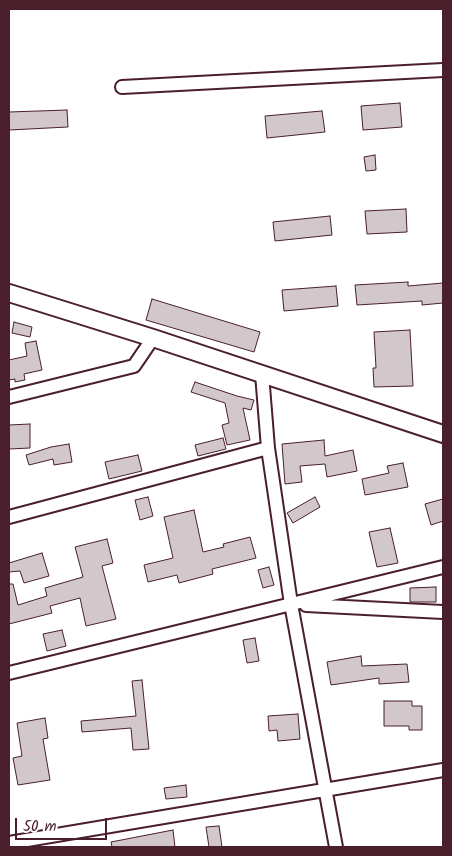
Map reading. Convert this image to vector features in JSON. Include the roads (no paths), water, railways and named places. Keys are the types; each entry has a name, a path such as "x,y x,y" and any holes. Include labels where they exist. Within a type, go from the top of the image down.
{"main road":[{"path":"9,293 153,338 443,434"}],"street":[{"path":"122,87 443,70"},
{"path":"9,396 134,366 153,338"},
{"path":"262,374 268,448 291,604 336,847"},
{"path":"9,517 268,448"},
{"path":"9,673 443,567"},
{"path":"291,604 443,612"},
{"path":"9,843 443,770"}]}
